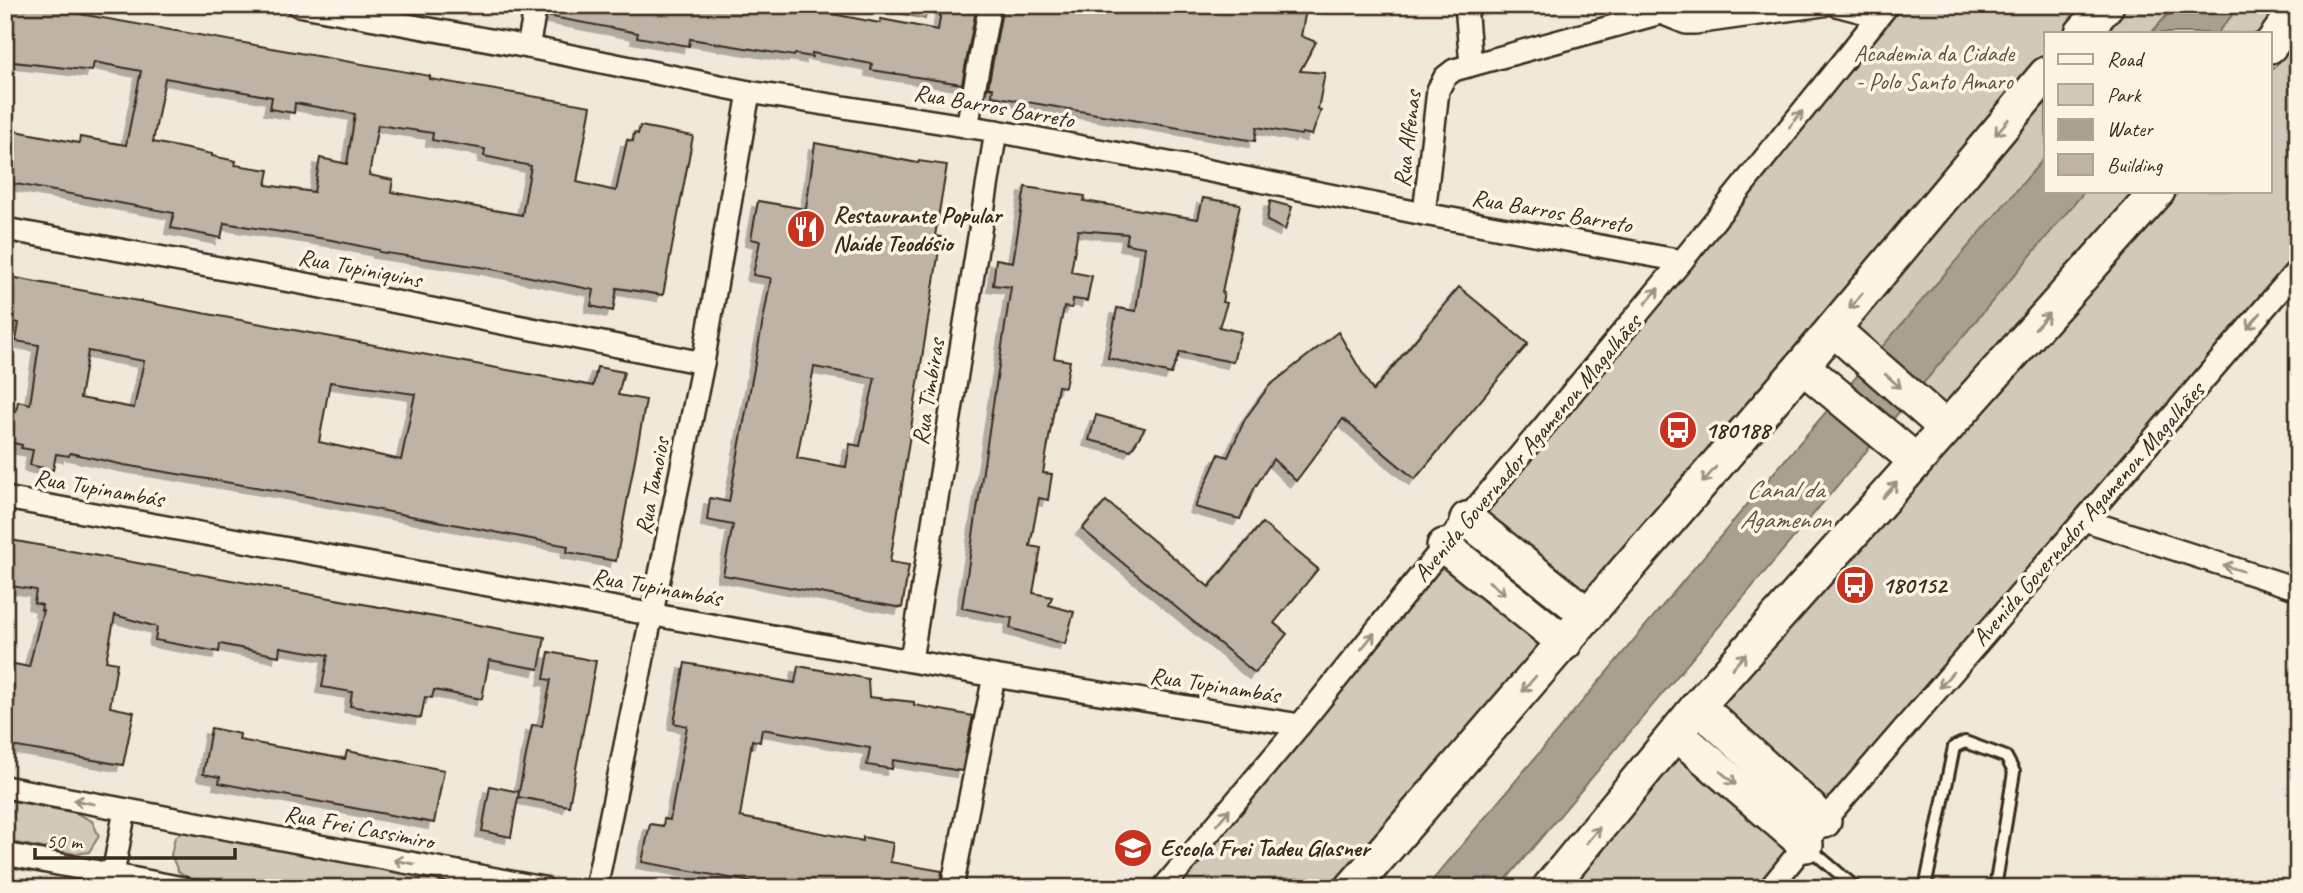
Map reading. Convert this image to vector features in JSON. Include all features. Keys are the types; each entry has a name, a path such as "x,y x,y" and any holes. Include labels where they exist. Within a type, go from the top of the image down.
{"highway":[{"path":"2080,32 2096,5"},
{"path":"2080,32 2107,5"},
{"path":"2272,43 2298,8"},
{"path":"2272,70 2298,42"},
{"path":"1352,888 1588,615 1814,375 2044,77"},
{"path":"1549,888 1908,454 2157,192"},
{"path":"1844,338 1939,421"},
{"path":"1814,375 1908,454"},
{"path":"1467,519 1588,615"},
{"path":"1444,546 1565,643"},
{"path":"1698,706 1815,833"},
{"path":"1676,734 1815,833"}],"street":[{"name":"Rua Barros Barreto","path":"298,5 528,47 749,92 996,131 1682,261"},
{"path":"407,26 411,5"},
{"path":"528,47 536,5"},
{"path":"967,127 990,5"},
{"path":"1466,5 1471,65"},
{"name":"Rua Alfenas","path":"1424,214 1438,90 1445,77 1454,70 1661,13 1686,23 1695,23 1823,5"},
{"path":"1836,5 1883,11"},
{"name":"Avenida Governador Agamenon Magalhães","path":"1163,888 1682,261 1883,11"},
{"name":"Rua Tamoios","path":"596,888 703,363 749,92"},
{"name":"Rua Timbiras","path":"911,660 996,131"},
{"name":"Rua Tupiniquins","path":"5,229 301,283 703,363"},
{"name":"Avenida Governador Agamenon Magalhães","path":"1770,888 2298,269"},
{"name":"Rua Tupinambás","path":"5,498 994,676 1300,725"},
{"path":"2084,520 2298,589"},
{"path":"952,888 994,676"},
{"name":"Rua Frei Cassimiro","path":"5,788 543,888"},
{"path":"113,874 124,810"},
{"path":"5,854 183,888"}],"lane":[{"path":"1925,888 1954,747 1965,742 2006,757 2014,772 1994,888"},
{"path":"1815,833 1856,888"}],"green space":[{"path":"895,5 927,5 925,19 894,12"},
{"name":"Academia da Cidade - Polo Santo Amaro","path":"1888,5 2298,5 2271,32 2044,32 2044,192 2272,192 2272,70 2298,42 2298,252 1760,888 1549,888 1946,428 1833,329 1588,615 1467,519"},
{"path":"1444,546 1565,643 1352,888 1163,888"},
{"path":"5,800 76,813 92,821 99,836 89,852 76,854 5,841"},
{"path":"186,830 503,888 240,888 186,878 178,871 171,855 175,837"}],"water":[{"path":"2176,5 2241,5 2218,32 2152,32"},
{"name":"Canal da Agamenon","path":"2044,158 2044,192 2084,192 1499,888 1426,888 1772,475"}],"building":[{"path":"5,5 29,5 591,106 577,182 616,191 627,140 633,141 634,133 638,134 640,126 693,136 663,295 617,288 613,311 591,306 594,290 487,268 379,252 332,240 224,223 221,238 171,228 174,213 5,182 5,129 79,143 80,137 126,145 141,71 94,62 92,71 5,61","holes":["165,78 272,97 270,109 294,113 295,103 355,114 347,164 320,158 314,192 266,185 269,170 235,165 236,161 212,154 153,142","378,125 433,133 432,140 485,149 484,156 531,166 522,215 391,192 393,180 369,175"]},
{"path":"549,5 808,5 806,9 880,23 881,19 938,30 942,5 977,5 962,84 871,70 872,64 812,53 812,57 794,56 690,39 689,46 637,37 638,33 547,16"},
{"path":"1003,5 1307,5 1301,36 1316,42 1300,71 1325,73 1318,109 1321,110 1312,135 1257,127 1255,141 992,96 993,88 988,88"},
{"path":"815,143 918,163 947,165 935,236 941,237 890,562 909,565 902,608 723,575 733,525 707,520 710,498 729,502 771,278 753,275 760,241 751,239 758,201 806,209","holes":["814,367 875,378 860,446 850,444 846,467 797,458"]},
{"path":"1025,187 1085,196 1084,201 1198,219 1203,198 1240,204 1222,292 1222,302 1227,303 1219,327 1241,332 1233,362 1180,352 1171,374 1108,358 1117,308 1136,311 1145,247 1126,244 1128,234 1078,230 1071,272 1092,276 1087,301 1073,299 1072,308 1064,307 1054,358 1070,361 1065,387 1058,386 1043,473 1052,474 1048,500 1039,498 1030,546 1041,548 1033,593 1052,597 1049,605 1074,612 1065,644 1010,628 1012,618 962,608 1011,287 993,285 996,259 1013,262"},
{"path":"1270,201 1292,207 1285,230 1267,221"},
{"path":"5,276 593,386 597,367 624,372 618,395 646,400 616,561 567,552 568,546 70,453 69,456 56,454 53,470 30,465 33,450 5,441 5,410 16,412 18,401 30,404 39,345 16,341 19,323 5,320","holes":["88,351 144,361 134,408 80,398","330,382 415,394 401,460 319,442"]},
{"path":"1459,287 1528,344 1415,479 1343,419 1296,481 1273,459 1254,489 1240,519 1195,507 1219,454 1228,457 1245,419 1269,386 1338,332 1373,391"},
{"path":"1096,415 1145,428 1131,450 1089,440"},
{"path":"1106,501 1209,587 1262,523 1318,569 1274,623 1287,634 1255,673 1082,529"},
{"path":"5,539 545,637 539,669 489,660 482,699 434,690 432,698 425,697 421,718 350,706 352,692 322,687 328,655 280,647 279,656 220,644 219,652 155,640 157,627 115,615 106,661 117,663 110,707 134,712 123,765 5,745 5,662 29,667 43,610 42,605 34,603 36,590 5,585"},
{"path":"549,652 596,661 569,806 518,797 532,725 542,726 551,680 544,679"},
{"path":"685,663 795,683 798,666 843,674 868,679 869,697 914,702 914,705 973,716 962,771 893,760 892,769 867,765 870,748 762,729 760,742 752,740 740,817 863,841 863,837 893,843 890,862 942,871 939,888 784,888 642,862 650,824 663,826 664,819 670,820 687,726 674,723"},
{"path":"211,728 240,734 239,740 345,759 347,751 444,770 434,823 219,783 220,777 203,774"},
{"path":"490,786 519,792 511,837 482,831"}],"place":[{"name":"Restaurante Popular Naíde Teodósio","path":"806,229"},
{"name":"180188","path":"1678,430"},
{"name":"180152","path":"1855,585"},
{"name":"Escola Frei Tadeu Glasner","path":"1133,848"}]}
